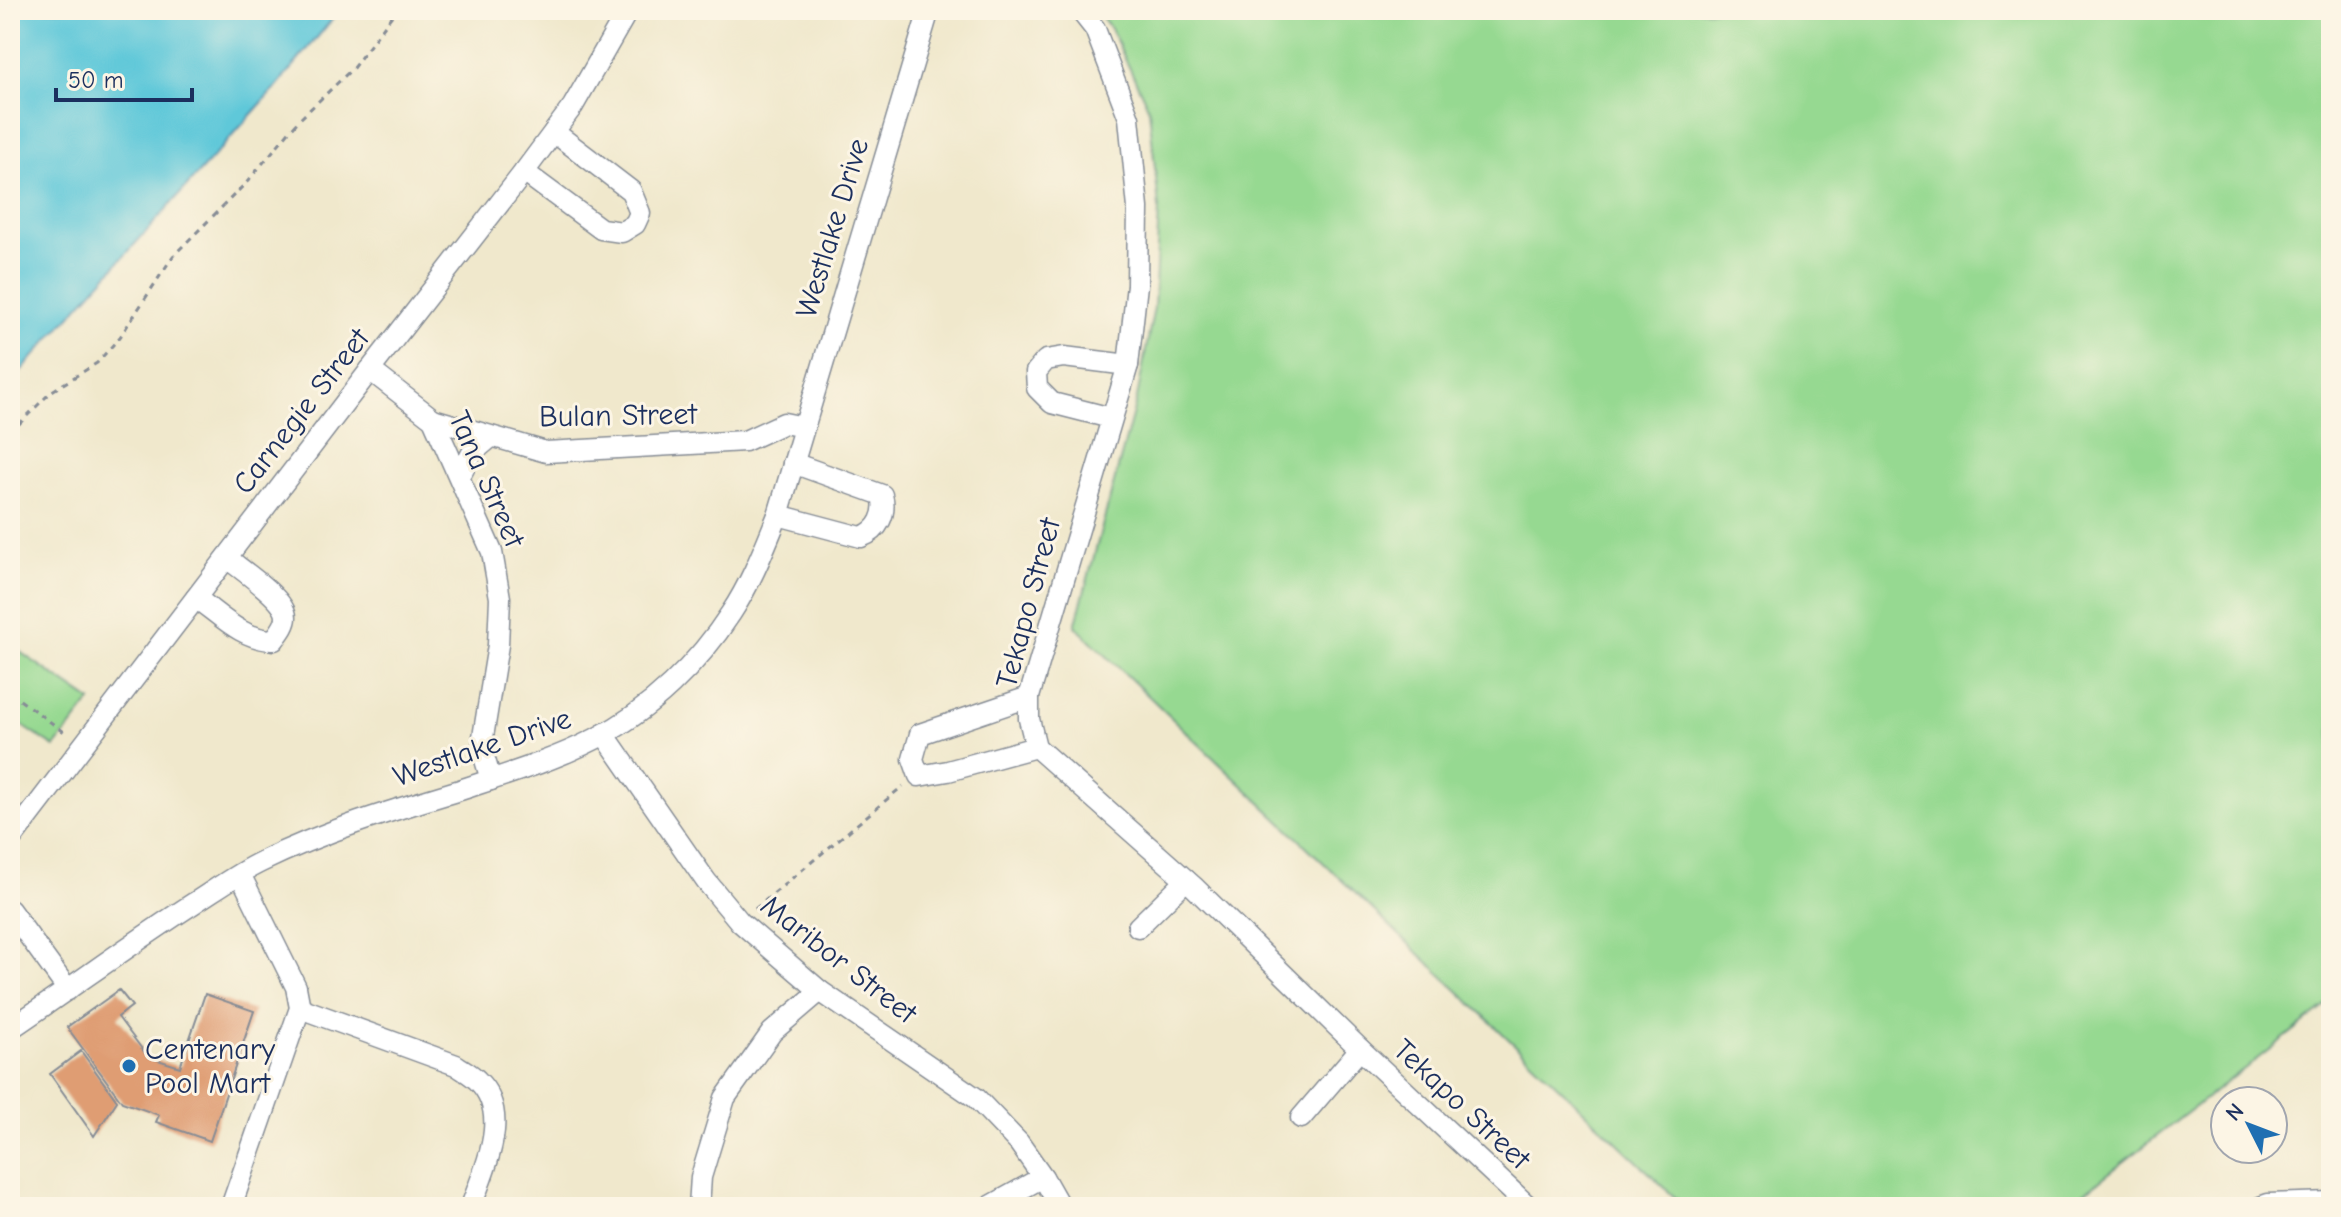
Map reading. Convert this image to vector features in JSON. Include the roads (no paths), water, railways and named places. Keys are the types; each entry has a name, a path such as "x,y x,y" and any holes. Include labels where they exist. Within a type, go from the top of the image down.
{"street":[{"name":"Carnegie Street","path":"10,841 554,132 573,106 628,10"},
{"name":"Westlake Drive","path":"10,1029 172,918 260,863 355,824 560,756 622,723 676,680 717,634 749,582 778,515 929,10"},
{"name":"Tekapo Street","path":"1080,10 1095,29 1129,118 1138,208 1137,285 1128,365 1029,697 1029,719 1036,747 1186,880 1529,1207"},
{"path":"524,172 601,229 622,232 635,224 640,213 631,191 554,132"},
{"path":"1111,418 1052,403 1037,388 1036,372 1046,360 1064,357 1128,365"},
{"name":"Tana Street","path":"370,370 433,419 492,552 500,598 498,645 483,737 483,753 491,780"},
{"name":"Bulan Street","path":"433,419 546,452 745,441 784,423 804,427"},
{"path":"460,476 472,453 491,437"},
{"path":"778,515 861,537 872,533 881,521 882,495 793,463"},
{"path":"196,598 246,634 260,640 274,640 286,619 283,607 227,558"},
{"path":"1029,697 920,734 913,759 919,776 1036,747"},
{"name":"Maribor Street","path":"604,734 706,881 740,922 820,991 976,1098 1019,1143 1060,1207"},
{"path":"231,1207 300,1008 296,987 240,874"},
{"path":"1138,927 1186,880"},
{"path":"10,910 68,990"},
{"path":"699,1207 701,1177 725,1098 772,1032 820,991"},
{"path":"300,1008 456,1065 477,1080 491,1100 495,1131 471,1207"},
{"path":"1301,1118 1360,1049"},
{"path":"989,1207 1043,1177"},
{"path":"2260,1207 2268,1204 2331,1202"}],"water":[{"path":"10,10 340,10 277,86 10,383"}],"place":[{"name":"Centenary Pool Mart","path":"129,1066"}]}
